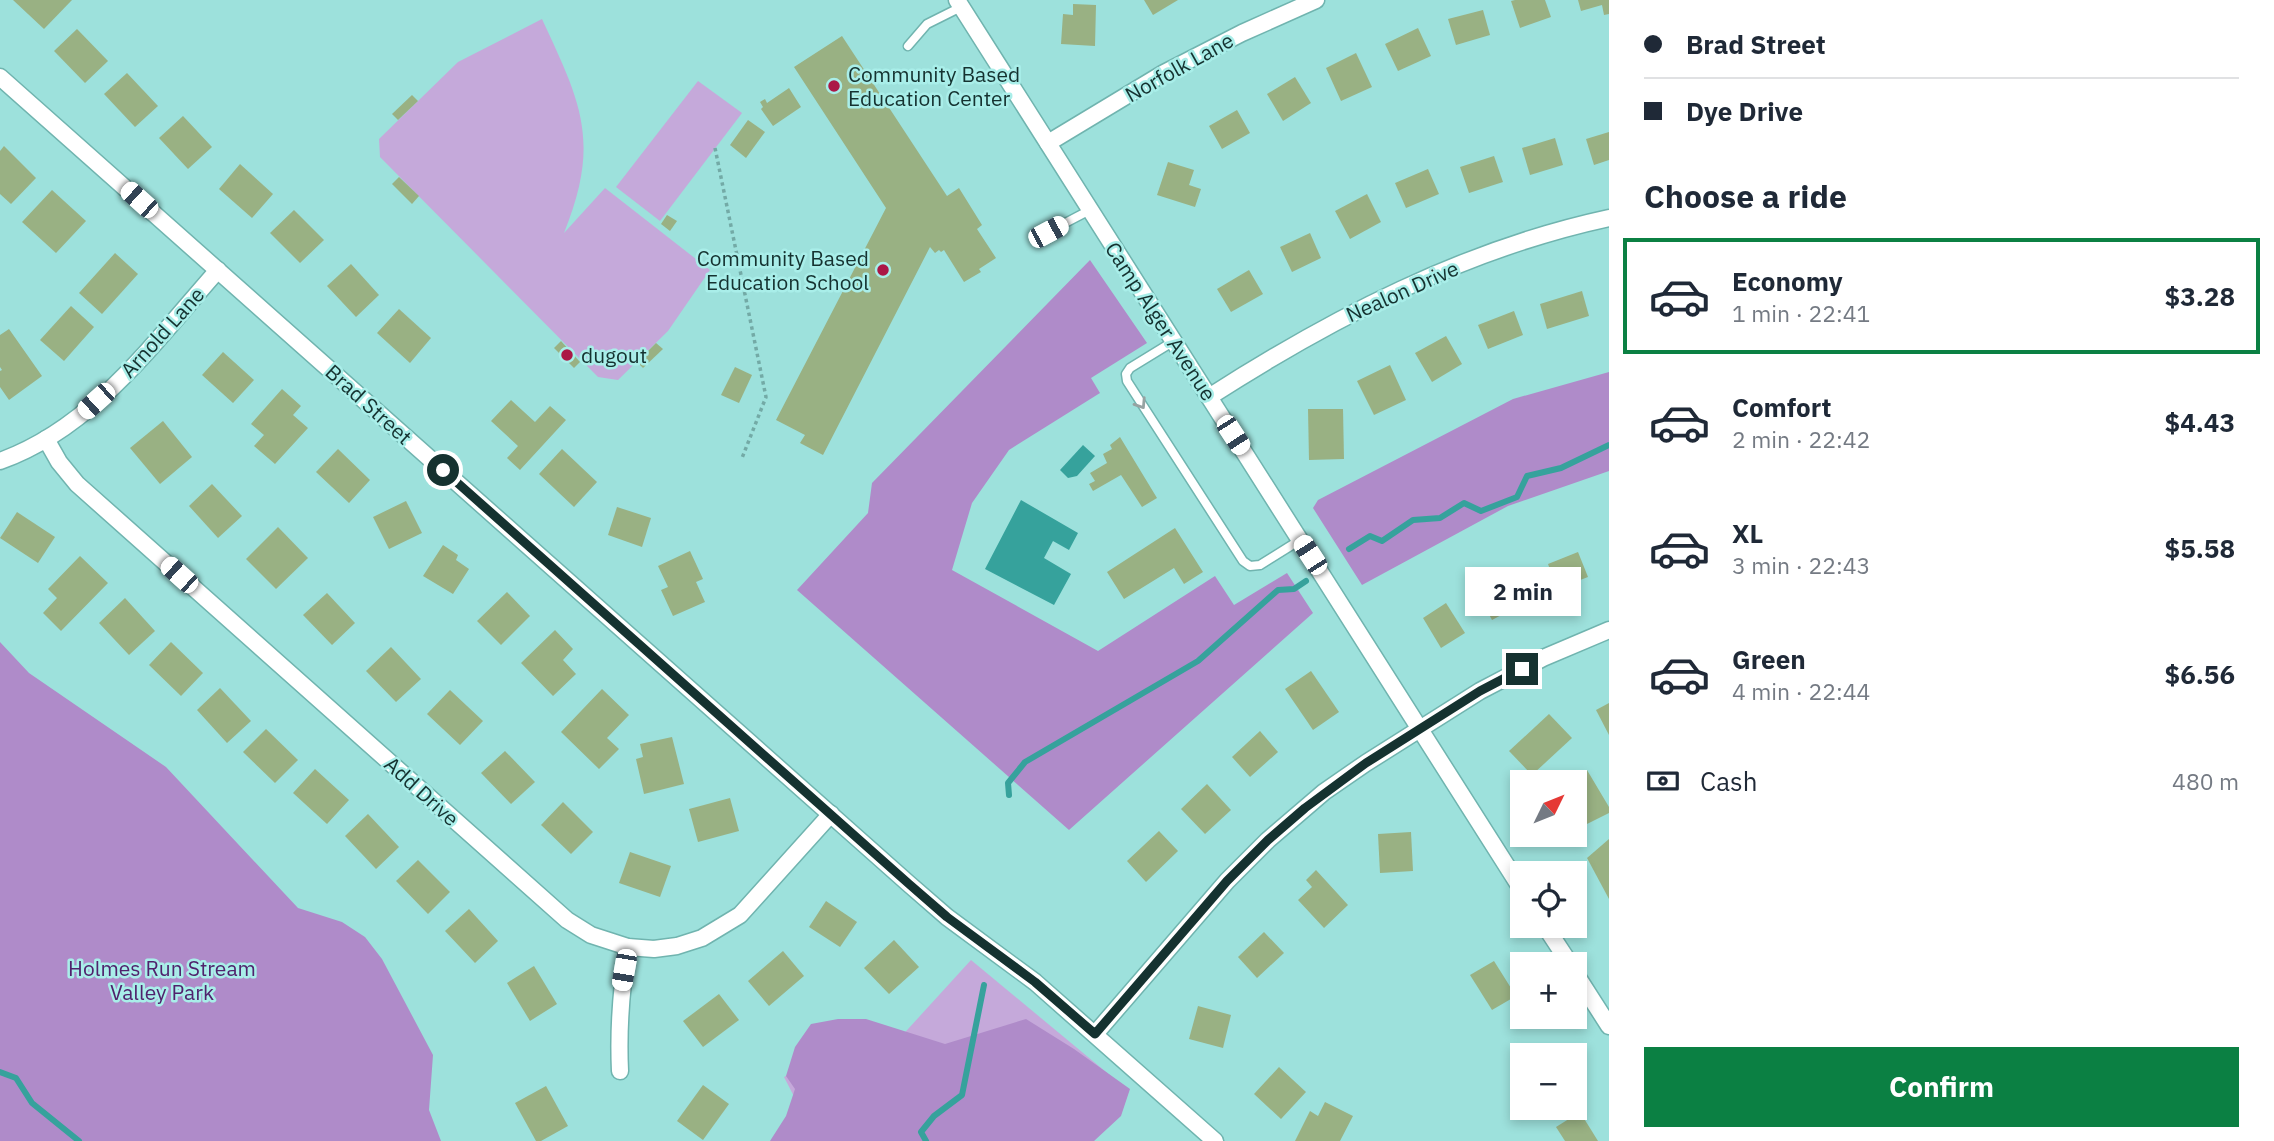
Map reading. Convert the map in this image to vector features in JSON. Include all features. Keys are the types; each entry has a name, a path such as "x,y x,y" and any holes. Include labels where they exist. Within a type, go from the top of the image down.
{"street":[{"name":"Norfolk Lane","path":"1048,143 1164,73 1242,33 1316,0"},
{"name":"Camp Alger Avenue","path":"959,3 1510,871"},
{"name":"Brad Street","path":"0,77 947,917 1035,982 1215,1141"},
{"name":"Nealon Drive","path":"1209,397 1335,321 1408,285 1514,245 1609,218"},
{"name":"Arnold Lane","path":"0,461 32,448 79,416 114,385 218,270"},
{"name":"Add Drive","path":"46,439 59,462 77,484 567,920 591,935 628,947 654,948 677,946 726,926 740,915 831,814"},
{"path":"1095,1034 1227,881 1268,840 1324,792 1480,691 1609,629"},
{"path":"620,1071 620,993 628,947"},
{"path":"1587,992 1609,1026"}],"lane":[{"path":"908,46 927,24 959,3"},
{"path":"1048,232 1090,210"},
{"path":"1174,341 1130,368 1126,374 1127,381 1243,561 1250,566 1260,565 1300,540"}],"path":[{"path":"715,148 766,397 742,458"}],"shaded area":[{"path":"542,19 567,75 582,123 582,173 564,233 605,188 710,270 668,331 618,380 598,377 380,157 379,139 458,62"},
{"path":"698,81 742,113 660,221 616,187"},
{"path":"971,960 1129,1091 817,1141 784,1077 866,1034 888,1051"}],"green space":[{"path":"1090,260 1147,343 1091,378 1100,393 1009,450 972,503 952,570 1098,651 1215,576 1234,605 1287,573 1313,613 1069,830 797,590 868,513 872,483"},
{"path":"1609,372 1609,471 1508,506 1362,585 1313,508 1318,500 1513,399"},
{"name":"Holmes Run Stream Valley Park","path":"0,642 29,673 166,767 298,908 342,922 365,937 382,959 433,1055 429,1110 441,1141 0,1141"},
{"path":"838,1019 866,1019 945,1044 1026,1019 1130,1089 1121,1116 1094,1141 770,1141 786,1116 795,1089 786,1076 795,1047 811,1024"}],"water":[{"path":"1083,445 1095,456 1077,476 1068,478 1060,470"},
{"path":"1021,500 1078,533 1069,550 1053,541 1044,558 1071,574 1054,605 985,569"}],"building":[{"path":"13,0 72,0 44,29"},
{"path":"1144,0 1178,0 1153,15"},
{"path":"1545,0 1551,17 1520,28 1511,1"},
{"path":"1578,0 1609,0 1609,14 1604,15 1602,5 1581,11"},
{"path":"1073,4 1096,5 1095,46 1061,44 1063,14 1073,15"},
{"path":"1483,10 1490,35 1456,45 1448,19"},
{"path":"1418,28 1431,56 1398,71 1385,44"},
{"path":"77,29 108,61 85,83 54,51"},
{"path":"842,36 947,196 959,188 982,225 977,229 996,258 979,269 981,272 964,282 944,250 935,253 930,247 823,455 800,443 805,435 776,420 886,208 794,67"},
{"path":"1356,53 1372,87 1341,101 1326,68"},
{"path":"127,73 158,106 135,127 104,94"},
{"path":"1295,77 1311,103 1283,121 1267,94"},
{"path":"789,88 801,107 773,126 761,109 763,107 760,102 765,99 767,103"},
{"path":"412,95 418,101 398,120 392,114"},
{"path":"1237,110 1250,133 1222,149 1209,126"},
{"path":"183,116 212,147 188,169 159,138"},
{"path":"748,120 765,132 746,158 730,145"},
{"path":"1609,132 1609,160 1594,165 1586,139"},
{"path":"1555,138 1563,165 1530,175 1522,148"},
{"path":"4,146 36,178 11,204 0,194 0,151"},
{"path":"1494,156 1503,182 1469,193 1460,167"},
{"path":"1168,162 1194,170 1189,185 1201,189 1195,207 1157,195"},
{"path":"240,164 273,194 252,218 219,189"},
{"path":"1428,169 1439,194 1406,208 1395,183"},
{"path":"399,177 419,196 412,204 392,184"},
{"path":"52,190 86,221 56,253 22,222"},
{"path":"1367,194 1381,222 1350,239 1335,211"},
{"path":"294,210 324,240 300,263 270,233"},
{"path":"667,215 677,221 670,231 661,224"},
{"path":"1310,233 1321,258 1292,272 1280,247"},
{"path":"115,253 138,274 102,314 79,293"},
{"path":"351,264 379,295 356,317 327,286"},
{"path":"1249,270 1263,294 1231,312 1217,289"},
{"path":"1582,291 1589,316 1547,329 1540,304"},
{"path":"71,306 94,327 64,361 40,340"},
{"path":"399,309 431,338 410,363 377,333"},
{"path":"1514,311 1523,335 1488,349 1478,325"},
{"path":"9,329 42,376 9,400 0,387 0,335"},
{"path":"1446,336 1462,364 1432,382 1415,353"},
{"name":"dugout","path":"561,341 580,362 574,368 554,348"},
{"name":"dugout","path":"656,343 663,349 643,368 637,362"},
{"path":"223,352 254,380 233,403 202,375"},
{"path":"1390,365 1406,400 1374,415 1357,381"},
{"path":"735,367 752,375 739,403 721,395"},
{"path":"282,389 301,406 293,415 308,428 275,464 254,446 264,435 251,424"},
{"path":"511,400 535,422 550,406 566,420 520,470 507,458 518,446 491,421"},
{"path":"1308,409 1343,409 1344,459 1309,460"},
{"path":"163,421 192,457 160,484 130,448"},
{"path":"1120,437 1157,498 1142,507 1121,475 1093,491 1089,484 1095,481 1090,473 1107,463 1103,454 1112,449 1110,445"},
{"path":"338,449 370,480 349,503 316,472"},
{"path":"562,449 597,482 574,507 539,474"},
{"path":"212,484 242,516 218,538 189,506"},
{"path":"406,501 422,533 389,549 373,517"},
{"path":"617,507 651,518 642,547 608,535"},
{"path":"17,512 55,537 38,563 0,538"},
{"path":"278,527 308,558 276,589 246,559"},
{"path":"1175,528 1203,572 1184,584 1174,568 1124,599 1107,572"},
{"path":"443,545 458,555 456,560 469,569 453,594 423,576"},
{"path":"690,551 703,579 696,582 705,602 673,616 661,590 668,587 658,566"},
{"path":"1578,552 1588,577 1557,589 1548,564"},
{"path":"80,556 108,583 61,631 43,613 57,598 48,589"},
{"path":"1508,582 1520,605 1492,620 1480,597"},
{"path":"507,592 530,616 501,645 477,621"},
{"path":"327,593 355,623 332,645 303,615"},
{"path":"125,598 155,631 129,655 99,623"},
{"path":"1446,603 1465,633 1441,648 1423,618"},
{"path":"555,630 573,649 563,660 576,674 553,696 521,663"},
{"path":"171,642 203,673 181,696 149,665"},
{"path":"391,647 421,679 396,702 366,671"},
{"path":"1311,671 1339,712 1313,730 1285,689"},
{"path":"220,688 251,721 227,743 197,710"},
{"path":"602,689 629,715 607,738 619,749 599,769 561,732"},
{"path":"450,690 483,721 460,745 427,714"},
{"path":"1609,703 1609,735 1596,710"},
{"path":"1549,714 1572,738 1537,770 1527,770 1509,751"},
{"path":"266,729 298,760 275,783 243,752"},
{"path":"1260,731 1278,752 1250,777 1232,757"},
{"path":"672,737 684,784 644,794 636,759 643,757 640,744"},
{"path":"505,751 535,782 511,804 481,773"},
{"path":"315,769 349,800 327,824 293,793"},
{"path":"1587,770 1609,807 1609,813 1587,824"},
{"path":"1207,784 1231,810 1205,834 1181,809"},
{"path":"730,798 739,831 698,842 689,809"},
{"path":"563,802 593,832 571,854 541,825"},
{"path":"368,814 399,847 376,869 345,836"},
{"path":"1159,831 1178,851 1146,882 1127,861"},
{"path":"1411,832 1413,871 1380,873 1378,834"},
{"path":"1609,839 1609,899 1587,858"},
{"path":"630,852 671,866 660,897 619,883"},
{"path":"418,860 450,892 428,914 396,881"},
{"path":"1316,870 1348,905 1324,928 1298,900 1312,887 1306,880"},
{"path":"826,901 857,922 840,947 809,927"},
{"path":"469,909 498,941 475,963 445,931"},
{"path":"1264,932 1284,953 1257,978 1238,957"},
{"path":"894,940 919,967 889,994 864,968"},
{"path":"783,951 804,976 769,1006 748,981"},
{"path":"1494,961 1510,986 1510,1000 1492,1010 1470,975"},
{"path":"534,966 557,1004 530,1021 507,983"},
{"path":"719,994 739,1020 703,1047 683,1021"},
{"path":"1198,1006 1231,1015 1223,1048 1189,1039"},
{"path":"1279,1067 1306,1092 1281,1119 1254,1094"},
{"path":"703,1085 729,1104 703,1140 677,1121"},
{"path":"546,1086 568,1126 541,1141 536,1141 515,1103"},
{"path":"1325,1102 1353,1116 1340,1141 1295,1141 1310,1111 1318,1116"},
{"path":"1567,1120 1585,1120 1598,1141 1565,1141 1556,1127"}],"waterway":[{"path":"1349,549 1370,536 1382,541 1413,520 1440,518 1464,503 1481,511 1517,497 1527,476 1561,468 1609,445"},
{"path":"1009,795 1008,783 1025,762 1198,661 1278,590 1294,589 1306,581"},
{"path":"926,1141 921,1132 934,1116 962,1095 984,985"},
{"path":"0,1072 16,1078 32,1103 79,1141"}],"place":[{"name":"Community Based Education Center","path":"834,86"},
{"name":"Community Based Education School","path":"883,270"},
{"name":"dugout","path":"567,355"}],"route":[{"path":"443,470 947,917 1035,982 1095,1034 1227,881 1305,808 1366,763 1480,691 1522,669"}]}
